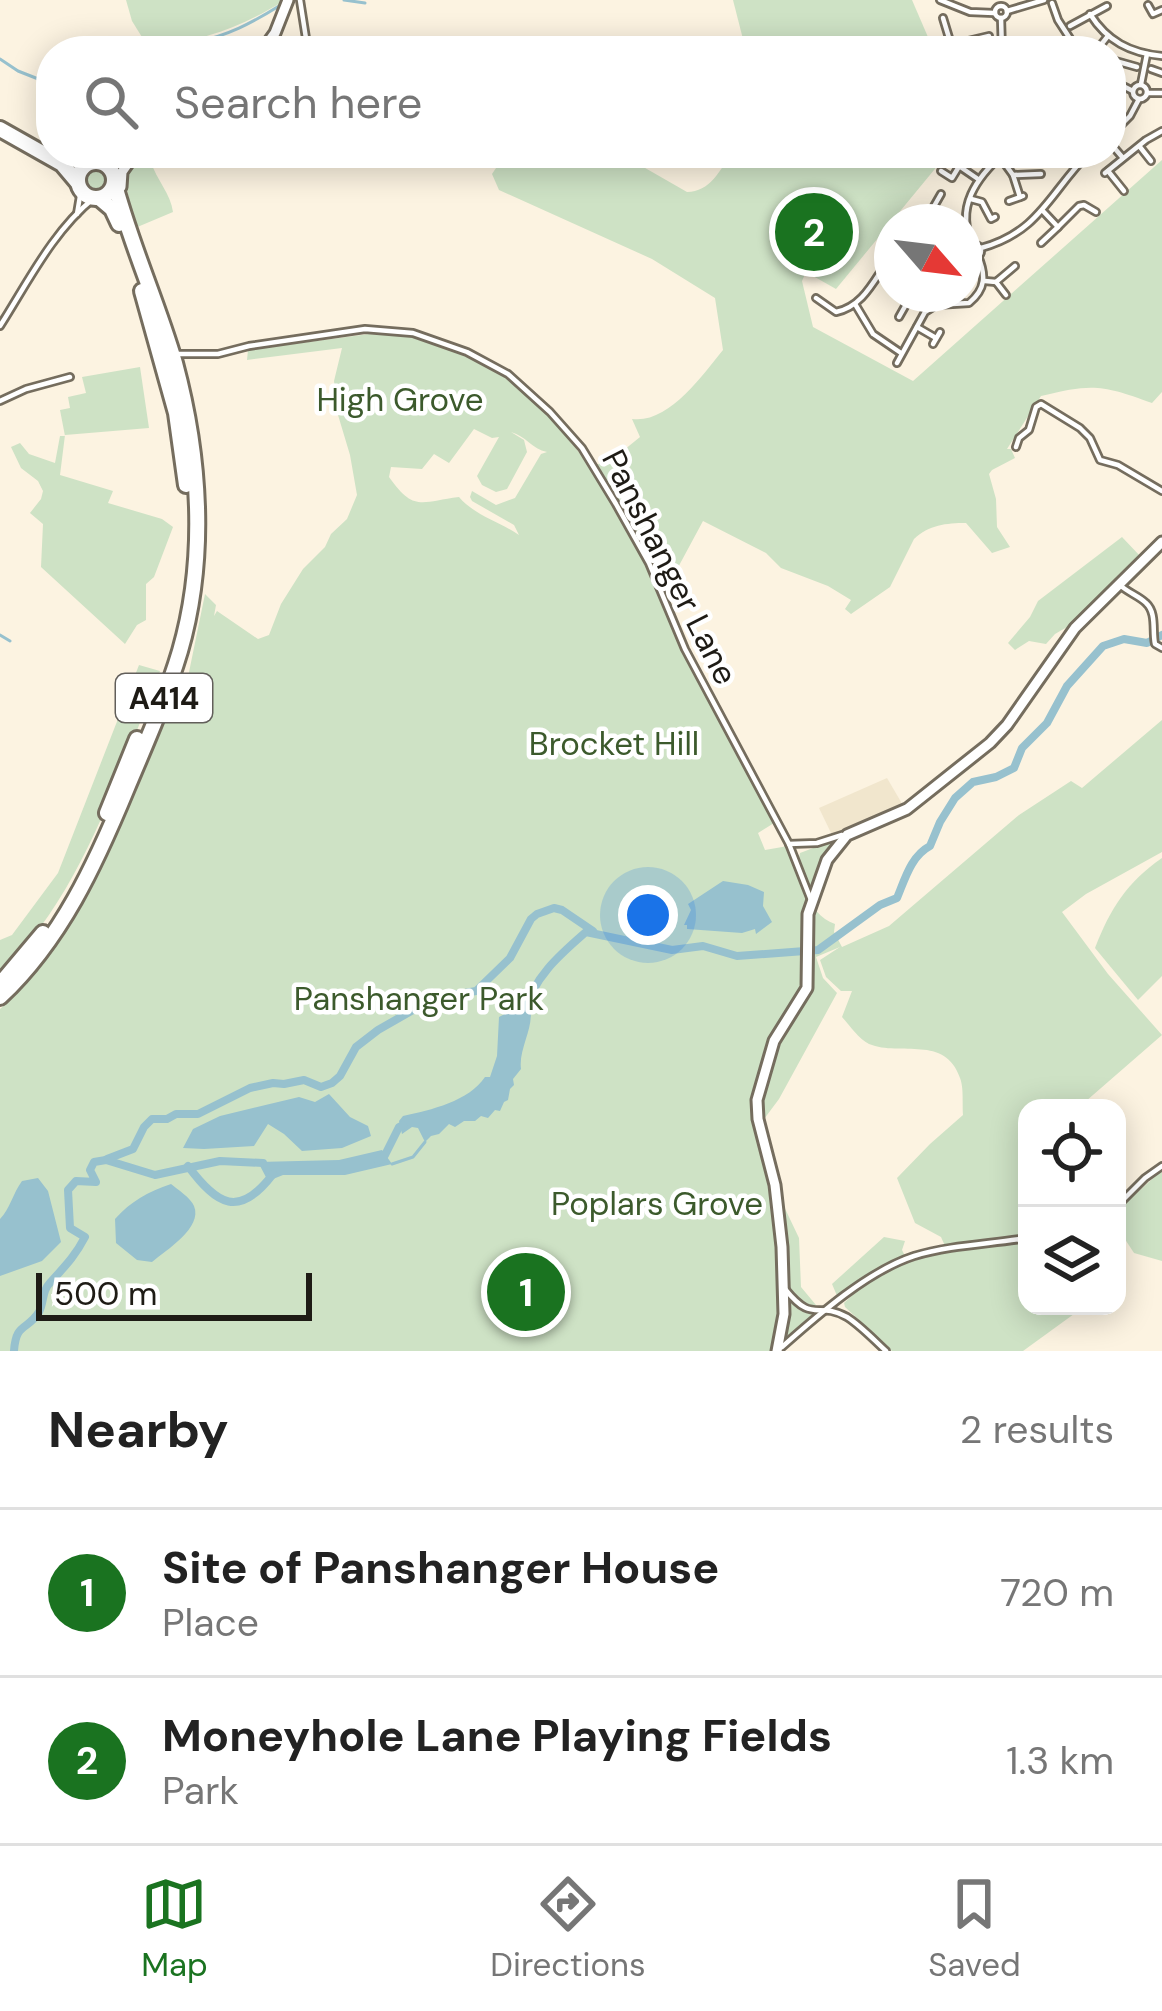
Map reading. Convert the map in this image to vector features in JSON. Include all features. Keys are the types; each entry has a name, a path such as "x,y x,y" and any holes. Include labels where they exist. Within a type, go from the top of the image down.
{"highway":[{"path":"0,120 36,141"},
{"name":"A414","path":"0,129 36,149"},
{"name":"A414","path":"0,984 51,923 79,875 150,708 176,632 188,558 189,507 169,357 112,209 66,168"},
{"path":"86,168 81,171 88,192 111,190 114,179 107,168"},
{"name":"A414","path":"0,997 43,949 81,889 179,654 195,577 190,430 114,179"}],"main road":[{"path":"273,36 287,0"},
{"path":"114,179 120,168"},
{"path":"120,205 125,168"},
{"path":"777,1351 785,1289 778,1208 757,1100 775,1041 806,992 811,900 827,860 847,835 907,809 990,743 1066,640 1162,542"}],"street":[{"path":"300,0 306,36"},
{"path":"940,0 970,12 998,15 1049,1 1068,36"},
{"path":"1000,3 1000,36"},
{"path":"1000,3 1007,11"},
{"path":"1148,5 1153,14 1162,10"},
{"path":"1070,26 1107,6"},
{"path":"1090,14 1108,36"},
{"path":"943,19 948,36"},
{"path":"1126,47 1162,56"},
{"path":"1130,50 1127,64 1137,67"},
{"path":"1133,91 1141,85 1147,54"},
{"path":"1150,70 1161,76"},
{"path":"1141,85 1147,93"},
{"path":"1126,88 1139,99"},
{"path":"1126,121 1139,99 1147,93 1162,93"},
{"path":"1126,156 1162,131"},
{"path":"1139,146 1151,161"},
{"path":"941,171 952,178 958,168"},
{"path":"962,168 978,179"},
{"path":"968,204 978,179 989,168"},
{"path":"1009,168 1021,196 1009,201"},
{"path":"982,251 1016,235 1043,211 1075,168"},
{"path":"1111,168 1106,172 1124,191"},
{"path":"1013,175 1041,174"},
{"path":"77,214 88,192"},
{"path":"0,326 88,192"},
{"path":"935,204 941,194"},
{"path":"969,199 982,202 991,219 995,217"},
{"path":"1041,243 1079,206 1096,212"},
{"path":"1043,211 1058,227"},
{"path":"982,266 982,286"},
{"path":"996,282 1010,266"},
{"path":"984,281 996,282 1006,295"},
{"path":"816,298 836,312 847,310 874,283"},
{"path":"855,304 873,334 901,353"},
{"path":"899,317 902,312"},
{"path":"897,363 925,312"},
{"path":"917,327 936,338"},
{"name":"Panshanger Lane","path":"169,357 365,329 413,333 467,352 508,374 582,448 610,494 789,844 811,900"},
{"path":"0,401 26,388 70,377"},
{"path":"1016,447 1041,404 1080,428 1100,460 1162,491"},
{"path":"1119,584 1149,606 1156,643"},
{"path":"789,844 847,835"},
{"path":"1126,1197 1162,1166"},
{"path":"777,1351 874,1273 913,1256 1018,1239"},
{"path":"785,1289 800,1307 849,1318 886,1351"},
{"path":"841,1300 849,1318"}],"shaded area":[{"path":"887,778 904,807 832,835 819,808"}],"green space":[{"path":"126,0 285,0 204,36 141,36"},
{"path":"733,0 912,0 928,36 742,36"},
{"path":"1162,160 1162,392 1152,403 1098,388 1041,396 1007,449 1015,458 989,474 997,527 1010,547 992,553 966,523 932,528 914,539 890,587 851,614 845,609 851,600 781,568 766,553 703,521 668,586 595,466 640,437 632,419 645,419 671,406 723,350 715,298 652,259 499,190 492,174 496,168 645,168 687,192 708,184 722,168 936,168 906,204 874,204 874,243 836,289 806,272 802,281 813,327 913,381"},
{"path":"89,168 103,168 109,185 101,193 91,193 83,185"},
{"path":"132,168 154,168 173,212 135,228 124,175"},
{"name":"Panshanger Park","path":"369,334 412,335 455,350 512,381 567,435 644,560 707,699 774,823 758,833 765,850 788,846 810,902 835,924 842,947 889,926 1019,815 1071,781 1082,788 1162,720 1162,852 1062,912 1162,1035 1088,1099 1018,1099 1018,1235 945,1246 941,1237 915,1223 897,1178 963,1115 961,1082 944,1056 869,1044 855,1032 842,1017 852,991 841,991 826,977 820,960 840,947 816,957 823,978 837,993 761,1123 779,1196 799,1238 801,1287 821,1311 774,1351 0,1351 0,1009 17,994 14,988 143,772 173,685 189,693 205,594 216,605 214,616 217,611 258,639 269,635 303,569 347,519 357,495 334,381 342,348 247,360 248,350","holes":["474,429 499,437 477,476 482,485 496,492 507,489 527,452 524,440 511,432 547,452 541,454 515,498 496,505 472,491 472,501 514,525 519,535 459,497 412,500 389,477 391,467 422,469 434,454 449,463"]},
{"path":"140,367 149,428 65,436 60,410 70,408 68,397 86,393 82,377"},
{"path":"60,436 65,436 60,475 113,491 108,503 162,519 173,527 154,577 146,584 146,620 125,644 41,567 43,524 30,513 43,491 21,468 11,447 20,443 29,454 55,463"},
{"path":"1122,537 1141,557 1074,623 1046,644 1029,641 1015,650 1008,643 1038,601"},
{"path":"139,665 160,671 113,792 54,907 0,974 0,940 12,935 58,873"},
{"path":"837,839 811,890 800,853"},
{"path":"1162,858 1162,976 1138,1000 1095,948 1121,897"},
{"path":"1162,1170 1162,1261 1134,1253 1126,1241 1126,1203"},
{"path":"884,1237 905,1241 906,1258 838,1298 832,1284"},
{"path":"1018,1241 1018,1315 1073,1315 1023,1351 892,1351 845,1307 880,1273 952,1250"}],"water":[{"path":"723,881 764,892 763,906 772,922 756,934 755,929 742,933 687,929 688,904"},
{"path":"528,1002 531,1018 521,1069 500,1111 455,1127 449,1124 425,1142 418,1128 402,1134 399,1121 403,1116 449,1103 490,1077 497,1056 499,1017"},
{"path":"329,1094 350,1117 368,1126 371,1136 342,1148 302,1151 268,1124 254,1146 183,1148 193,1129 220,1116 299,1097 315,1102"},
{"path":"382,1150 392,1164 345,1175 283,1175 268,1181 258,1162 339,1160"},
{"path":"38,1178 48,1191 61,1242 42,1261 0,1276 0,1219 22,1181"},
{"path":"171,1184 192,1203 193,1222 182,1238 152,1262 137,1260 116,1243 115,1219 140,1198"}],"waterway":[{"path":"344,0 365,3"},
{"path":"218,36 279,6"},
{"path":"0,59 36,78"},
{"path":"0,635 10,641"},
{"path":"526,1011 541,977 586,932 672,950 703,946 737,956 818,950 897,898 909,869 930,846 955,798 973,782 1014,768 1022,748 1047,723 1067,686 1103,646 1124,639 1147,643 1162,635"},
{"path":"107,1159 133,1149 152,1119 198,1114 250,1088 273,1083 304,1080 321,1087 332,1083 356,1047 378,1030 420,1006 476,991 510,958 537,914 562,910 593,931"},
{"path":"378,1161 403,1125"},
{"path":"392,1164 413,1157 425,1142"},
{"path":"14,1351 20,1331 39,1312 47,1287 85,1237 70,1228 68,1190 76,1181 96,1182 90,1170 94,1162 106,1160 155,1175 220,1161 263,1163"},
{"path":"188,1166 209,1190 229,1202 249,1197 273,1174"}],"place":[{"name":"Moneyhole Lane Playing Fields","path":"814,232"},
{"name":"Site of Panshanger House","path":"526,1292"}],"park label":[{"name":"High Grove","path":"400,399"},
{"name":"Brocket Hill","path":"614,743"},
{"name":"Poplars Grove","path":"657,1203"}]}
